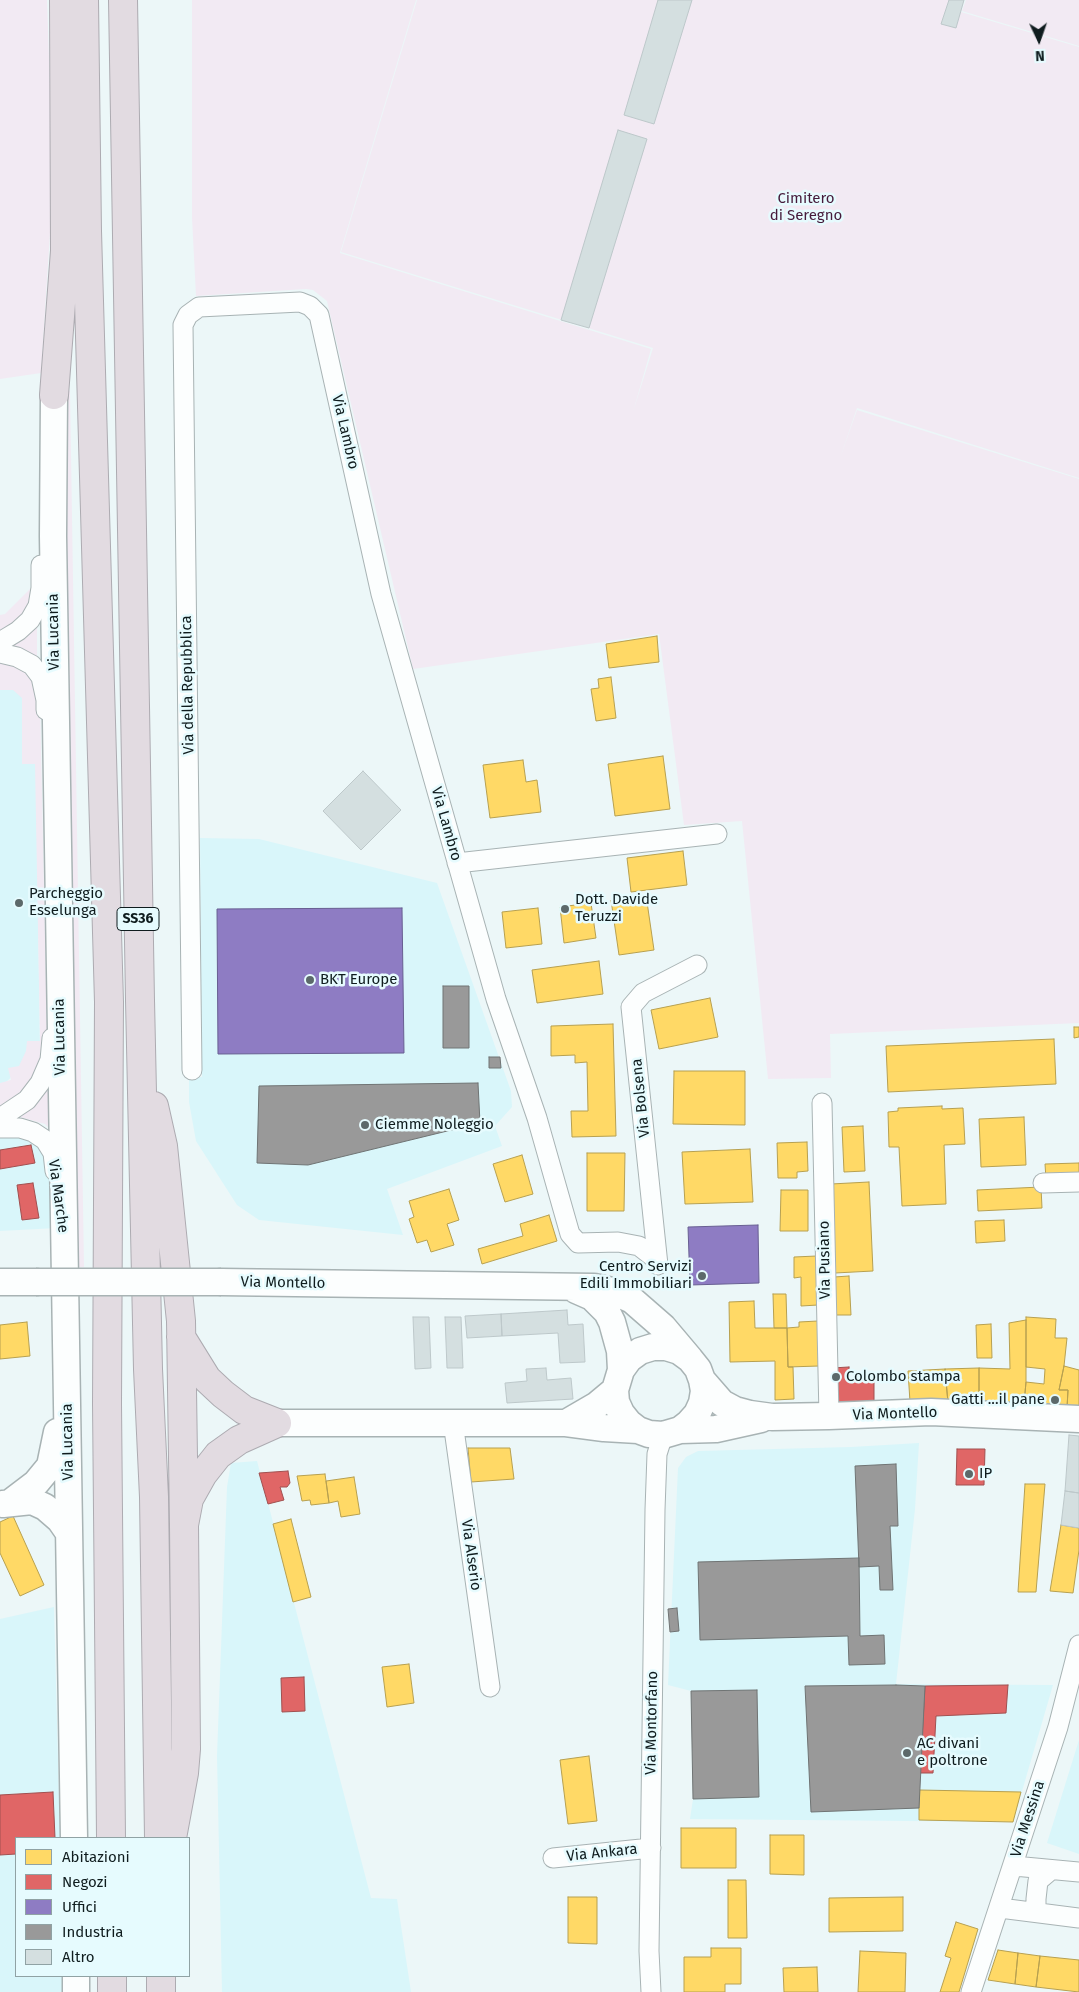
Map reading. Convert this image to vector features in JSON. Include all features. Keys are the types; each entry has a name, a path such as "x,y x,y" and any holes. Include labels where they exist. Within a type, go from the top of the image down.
{"highway":[{"path":"54,395 65,242 64,0"},
{"name":"SS36","path":"84,0 87,222 109,1002 107,1403 111,1837"},
{"name":"SS36","path":"123,0 141,1051 148,1369 154,1497 159,1837"},
{"path":"141,1051 163,1146 174,1242 181,1337 186,1749 184,1773 172,1837"},
{"path":"181,1337 207,1379 223,1394 244,1410 277,1423"},
{"path":"184,1525 189,1499 203,1474 218,1455 239,1440 277,1423"},
{"path":"112,1977 112,1992"},
{"path":"160,1977 161,1992"}],"street":[{"name":"Via della Repubblica","path":"192,1070 183,325 188,315 199,307 300,302 310,306 319,315"},
{"name":"Via Lambro","path":"319,315 381,594 496,999 537,1118 570,1234 578,1243 618,1242 630,1244 644,1249 658,1264"},
{"path":"0,642 18,631 30,620 38,606 41,588 40,497 42,452 54,395"},
{"name":"Via Lucania","path":"54,395 53,536 58,909 74,1837"},
{"path":"0,653 17,657 32,665 41,677 46,700 48,859 58,909 50,948 52,1032 50,1060 40,1083 27,1100 0,1118"},
{"path":"457,864 717,834"},
{"name":"Via Bolsena","path":"658,1264 631,1006 643,993 697,965"},
{"name":"Via Pusiano","path":"822,1103 829,1416"},
{"name":"Via Marche","path":"0,1128 20,1128 33,1132 45,1140 49,1147 52,1153 64,1241"},
{"path":"1043,1183 1079,1182"},
{"name":"Via Montello","path":"0,1282 221,1282 594,1287 612,1291 632,1300 664,1327 722,1403 735,1410 750,1414 772,1416 931,1412 1079,1419"},
{"name":"Via Montello","path":"566,1286 592,1297 607,1312 612,1322 620,1351 618,1380"},
{"path":"6,1503 36,1483 50,1466 57,1433 66,1322"},
{"path":"566,1423 597,1405 618,1380 629,1359 640,1351 653,1347 666,1347 679,1351 696,1370 704,1392 702,1403 697,1414 689,1424 657,1437 628,1423 621,1413 616,1402 618,1380"},
{"name":"Via Montello","path":"277,1423 566,1423 657,1437 716,1429 772,1416"},
{"name":"Via Alserio","path":"453,1422 490,1687"},
{"name":"Via Montorfano","path":"651,1992 651,1848 657,1437"},
{"path":"6,1503 32,1501 45,1508 60,1520 69,1533"},
{"name":"Via Messina","path":"971,1992 1014,1866 1058,1727 1079,1645"},
{"name":"Via Ankara","path":"554,1858 651,1848"},
{"path":"1014,1866 1079,1872"},
{"path":"1036,1912 1038,1881 1051,1870"},
{"path":"1000,1908 1079,1918"},
{"path":"76,1977 76,1992"}],"shaded area":[{"name":"Parcheggio Esselunga","path":"0,677 35,703 40,1049 0,1088"},
{"path":"200,838 259,839 437,883 511,1091 512,1107 495,1126 502,1146 387,1189 403,1235 259,1220 237,1205 196,1141 189,1102 189,1078 202,1077"},
{"path":"0,1133 32,1137 47,1154 57,1228 0,1231"},
{"path":"919,1443 915,1509 896,1684 1053,1685 1013,1822 690,1819 693,1799 691,1691 668,1685 678,1468 686,1457 698,1451 851,1447"},
{"path":"257,1461 371,1898 397,1899 411,1992 222,1992 217,1756 227,1487 231,1463"},
{"path":"54,1607 60,1837 15,1837 15,1977 63,1977 64,1992 0,1992 0,1619"},
{"path":"1079,1740 1079,1854 1047,1843"}],"green space":[{"path":"0,0 47,0 52,143 50,233 41,373 0,379"},
{"name":"Cimitero di Seregno","path":"192,0 416,0 340,253 651,349 633,412 653,348 341,252 417,0 964,0 961,12 1079,47 1079,478 857,408 840,458 857,410 1079,479 1079,1023 830,1034 831,1078 768,1079 742,821 684,825 659,634 413,669 327,301 313,290 306,289 196,296 192,218"},
{"path":"966,0 1079,0 1079,46 962,11"},
{"path":"64,390 70,391 84,1267 71,1268"},
{"path":"34,585 26,614 0,634 0,615 5,614"},
{"path":"34,627 37,628 37,656 34,657 12,646 11,643"},
{"path":"0,661 29,672 36,684 40,703 47,1030 40,1067 28,1086 0,1107 0,1083 11,1080 8,1068 19,1066 26,1051 27,1041 40,1041 35,764 22,764 22,698 13,690 0,690"},
{"path":"50,1084 51,1130 45,1124 20,1117 20,1113"}],"building: Abitazioni":[{"path":"657,636 659,662 609,668 606,644"},
{"path":"611,677 616,718 596,721 591,689 599,688 598,679"},
{"path":"663,756 670,809 615,816 608,764"},
{"path":"523,760 526,782 537,780 541,812 490,818 483,765"},
{"path":"683,851 687,885 631,892 627,858"},
{"path":"646,895 654,950 619,955 611,900"},
{"path":"591,903 596,938 564,943 560,907"},
{"path":"538,908 542,944 506,948 502,912"},
{"path":"599,961 603,994 537,1003 532,970"},
{"path":"710,998 718,1037 659,1049 651,1010"},
{"path":"613,1024 616,1136 572,1137 571,1111 588,1111 587,1062 575,1063 575,1055 551,1056 551,1026"},
{"path":"1074,1027 1079,1027 1079,1037 1074,1038"},
{"path":"1054,1039 1056,1084 888,1092 886,1046"},
{"path":"674,1071 745,1071 745,1125 673,1124"},
{"path":"942,1106 942,1109 963,1108 965,1144 944,1145 946,1204 902,1206 899,1147 889,1147 888,1112 898,1111 898,1108"},
{"path":"1024,1117 1026,1165 981,1167 979,1119"},
{"path":"863,1126 865,1171 844,1172 842,1127"},
{"path":"807,1142 808,1171 797,1172 797,1178 778,1178 777,1143"},
{"path":"750,1149 753,1202 685,1204 682,1152"},
{"path":"587,1153 625,1153 624,1211 587,1211"},
{"path":"522,1155 533,1194 505,1202 493,1164"},
{"path":"1079,1163 1079,1178 1046,1179 1045,1164"},
{"path":"869,1182 873,1271 835,1273 831,1184"},
{"path":"1041,1187 1042,1208 978,1211 977,1190"},
{"path":"449,1189 459,1220 447,1224 454,1245 431,1252 427,1240 417,1243 409,1219 414,1217 409,1201"},
{"path":"781,1190 808,1190 808,1231 780,1231"},
{"path":"549,1215 557,1241 482,1264 478,1249 523,1236 520,1224"},
{"path":"1004,1220 1005,1241 976,1243 975,1221"},
{"path":"817,1256 818,1305 801,1306 801,1277 794,1278 794,1257"},
{"path":"849,1276 851,1315 835,1315 834,1277"},
{"path":"773,1294 786,1294 787,1328 774,1328"},
{"path":"754,1301 755,1328 787,1328 788,1367 793,1367 794,1399 775,1400 775,1361 730,1362 729,1302"},
{"path":"1026,1317 1056,1319 1055,1338 1067,1338 1059,1390 1068,1390 1067,1408 1024,1404 1026,1382 1044,1384 1045,1369 1026,1367"},
{"path":"1026,1320 1024,1404 979,1403 979,1368 1010,1369 1009,1323"},
{"path":"818,1321 819,1366 788,1367 787,1328 799,1327 799,1322"},
{"path":"27,1322 30,1356 0,1359 0,1325"},
{"path":"991,1324 992,1358 977,1358 976,1325"},
{"path":"1064,1366 1079,1370 1079,1408 1067,1408 1068,1390 1059,1390"},
{"path":"979,1368 979,1403 948,1403 945,1369"},
{"path":"945,1369 948,1403 910,1402 908,1371"},
{"path":"468,1448 510,1448 514,1479 471,1482"},
{"path":"325,1474 329,1503 311,1505 310,1500 302,1501 297,1476"},
{"path":"354,1477 360,1514 341,1517 338,1501 329,1503 326,1481"},
{"path":"1025,1484 1045,1484 1036,1592 1018,1592"},
{"path":"13,1516 44,1585 20,1596 0,1553 0,1522"},
{"path":"291,1519 311,1597 293,1602 273,1524"},
{"path":"1061,1525 1079,1528 1079,1550 1073,1593 1050,1591"},
{"path":"409,1664 414,1703 387,1707 382,1667"},
{"path":"589,1756 597,1821 568,1824 560,1760"},
{"path":"919,1790 1021,1792 1013,1822 919,1820"},
{"path":"681,1828 736,1828 736,1868 681,1868"},
{"path":"770,1835 804,1835 804,1875 770,1874"},
{"path":"728,1880 746,1880 747,1938 728,1938"},
{"path":"568,1897 597,1897 597,1944 568,1943"},
{"path":"903,1897 903,1931 829,1932 829,1898"},
{"path":"956,1922 978,1929 959,1992 940,1992 951,1958 945,1956"},
{"path":"711,1948 741,1948 741,1984 725,1984 725,1992 684,1992 684,1957 711,1957"},
{"path":"998,1950 1018,1953 1015,1984 988,1980"},
{"path":"860,1951 906,1953 905,1992 858,1992"},
{"path":"1018,1953 1040,1956 1036,1987 1015,1984"},
{"path":"1040,1956 1079,1960 1079,1992 1036,1987"},
{"path":"817,1967 818,1992 784,1992 783,1968"}],"building: Negozi":[{"path":"31,1145 35,1163 0,1169 0,1150"},
{"path":"33,1183 39,1218 22,1220 17,1185"},
{"path":"849,1367 850,1382 862,1381 861,1377 874,1376 874,1402 833,1402 832,1368"},
{"path":"957,1449 985,1449 984,1485 956,1485"},
{"path":"288,1471 290,1483 287,1487 280,1487 284,1500 268,1504 259,1473"},
{"path":"304,1677 305,1711 282,1712 281,1678"},
{"path":"1008,1685 1006,1713 936,1716 933,1773 920,1773 925,1686"},
{"path":"53,1792 55,1837 15,1837 15,1854 0,1855 0,1795"}],"building: Uffici":[{"path":"402,908 404,1053 218,1054 217,909"},
{"path":"758,1225 759,1283 690,1285 688,1227"}],"building: Industria":[{"path":"443,986 469,986 469,1048 443,1048"},
{"path":"489,1057 500,1057 501,1068 489,1068"},
{"path":"478,1083 480,1123 308,1165 257,1163 259,1086"},
{"path":"896,1464 898,1526 890,1526 893,1590 880,1590 879,1566 859,1567 855,1466"},
{"path":"859,1558 860,1636 884,1635 885,1664 849,1665 848,1636 700,1640 698,1562"},
{"path":"677,1608 679,1631 670,1632 668,1609"},
{"path":"805,1686 925,1686 919,1808 811,1812"},
{"path":"757,1690 759,1797 693,1799 691,1691"}],"building: Altro":[{"path":"658,0 692,0 654,124 624,115"},
{"path":"949,0 964,0 956,28 941,24"},
{"path":"618,130 647,139 589,328 561,320"},
{"path":"363,771 401,810 361,850 323,811"},
{"path":"567,1310 568,1325 583,1324 585,1362 560,1363 558,1333 502,1336 501,1314"},
{"path":"501,1314 502,1336 467,1338 465,1316"},
{"path":"413,1317 429,1317 431,1368 415,1369"},
{"path":"445,1317 461,1317 463,1368 447,1368"},
{"path":"546,1368 547,1380 571,1378 573,1399 507,1403 505,1383 527,1381 526,1369"},
{"path":"1069,1435 1079,1436 1079,1493 1065,1491"},
{"path":"1065,1491 1079,1493 1079,1528 1061,1525"}],"place":[{"name":"Parcheggio Esselunga","path":"19,903"},
{"name":"Dott. Davide Teruzzi","path":"565,909"},
{"name":"BKT Europe","path":"310,980"},
{"name":"Ciemme Noleggio","path":"365,1125"},
{"name":"Centro Servizi Edili Immobiliari","path":"702,1276"},
{"name":"Colombo stampa","path":"836,1377"},
{"name":"Gatti ...il pane","path":"1055,1400"},
{"name":"IP","path":"969,1474"},
{"name":"AC divani e poltrone","path":"907,1753"}]}
